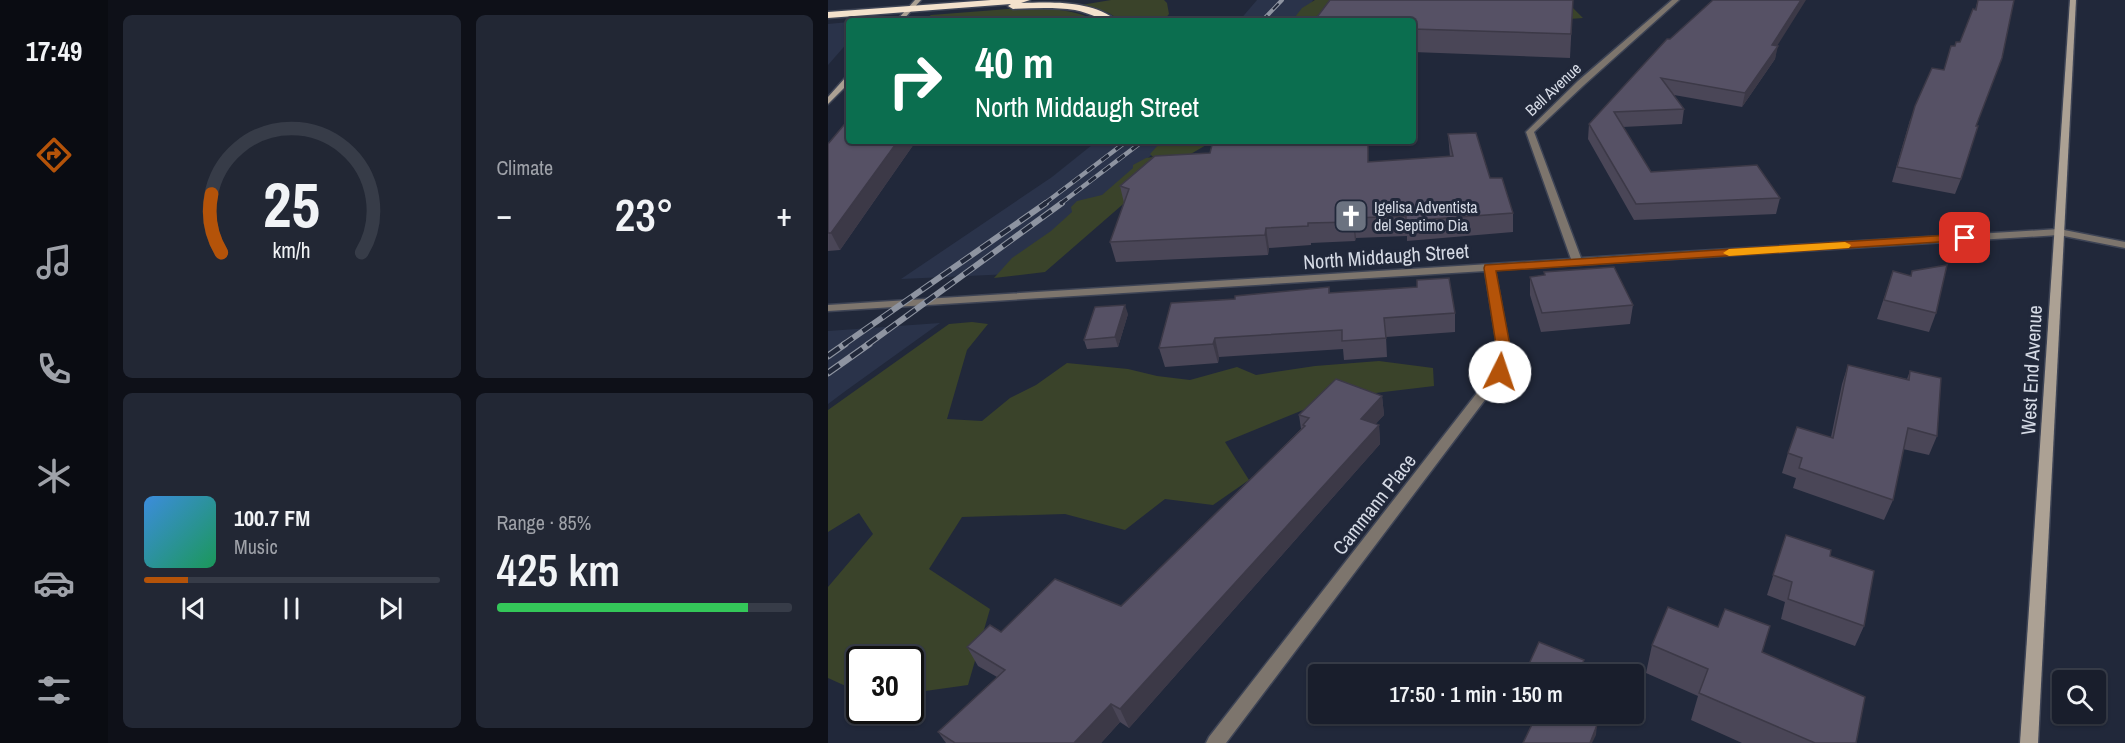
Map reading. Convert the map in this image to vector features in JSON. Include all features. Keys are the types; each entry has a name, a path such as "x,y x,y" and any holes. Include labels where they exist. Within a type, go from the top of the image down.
{"highway":[{"path":"828,6 957,5 1026,0"},
{"path":"828,15 911,4"},
{"path":"957,5 968,8 1052,5 1089,11 1105,18"}],"street":[{"path":"901,18 911,4 918,0"},
{"name":"Bell Avenue","path":"1577,262 1530,132 1581,83 1676,0"},
{"name":"West End Avenue","path":"2029,743 2073,0"},
{"path":"828,102 846,81"},
{"name":"North Middaugh Street","path":"828,308 2059,232 2125,245"},
{"name":"Cammann Place","path":"1215,743 1500,372 1504,351 1490,268"}],"shaded area":[{"path":"1257,0 1313,0 1301,18 1242,18"},
{"path":"846,22 846,44 828,65 828,24"},
{"path":"1093,144 1164,144 1011,274 901,279 1052,177"},
{"path":"940,323 844,392 828,404 828,331"}],"green space":[{"path":"1111,0 1164,0 1167,3 1169,14 1166,18 1116,18 1109,13 1081,5"},
{"path":"1315,0 1450,0 1570,5 1583,18 1416,21 1416,18 1296,18 1302,8"},
{"path":"1021,8 1069,11 1089,18 926,18 931,15"},
{"path":"1159,144 1208,144 1177,162 1129,199 1045,272 994,278 1012,258 1051,231 1072,212 1071,207 1077,201 1102,195 1133,168 1133,165 1153,157 1150,154"},
{"path":"972,322 988,324 967,350 947,419 982,421 1010,398 1036,385 1067,363 1128,369 1157,376 1190,380 1237,367 1256,375 1315,366 1379,361 1433,368 1434,386 1367,394 1308,408 1225,442 1249,480 1213,505 1165,499 1125,530 1065,514 962,517 929,569 990,609 968,685 924,691 924,646 846,646 846,686 828,678 828,587 873,534 859,513 828,532 828,410 949,324"}],"building":[{"path":"1330,0 1573,0 1571,34 1416,29 1416,18 1316,18"},
{"path":"1713,0 1801,0 1772,45 1778,46 1745,93 1661,78 1684,109 1614,112 1651,172 1757,165 1780,198 1636,204 1589,124 1667,39 1670,39"},
{"path":"1978,0 2014,0 2002,58 1976,126 1978,126 1961,179 1897,167 1915,106 1932,68 1944,70 1951,46 1960,42 1973,9 1976,10"},
{"path":"846,123 846,144 896,144 831,233 828,233 828,144"},
{"path":"1476,133 1490,178 1502,178 1513,213 1406,221 1406,216 1354,218 1353,222 1308,223 1308,226 1266,228 1265,235 1110,242 1129,189 1120,186 1155,156 1210,153 1212,144 1368,144 1368,162 1453,156 1448,134"},
{"path":"1947,265 1936,313 1884,300 1893,271 1911,276 1912,271"},
{"path":"1614,267 1633,305 1542,313 1530,277 1545,275 1544,272"},
{"path":"1449,278 1455,313 1384,318 1386,338 1342,341 1342,330 1215,338 1213,344 1159,348 1171,303 1235,299 1235,296 1329,287 1329,293 1417,287 1417,280"},
{"path":"1125,305 1115,337 1084,340 1095,307"},
{"path":"1848,365 1909,380 1910,371 1941,378 1937,436 1908,428 1893,500 1799,468 1802,458 1788,453 1797,427 1833,438"},
{"path":"1336,379 1382,396 1361,419 1379,425 1120,709 1111,704 1074,743 955,743 938,732 1005,670 967,647 990,625 1001,632 1055,579 1121,606 1305,426 1303,425 1309,418 1299,415"},
{"path":"1786,535 1831,550 1830,556 1874,571 1864,626 1788,599 1792,582 1773,575"},
{"path":"1668,607 1718,627 1725,609 1770,626 1762,652 1865,697 1856,743 1815,743 1699,693 1708,669 1652,645"},
{"path":"1539,642 1584,660 1582,664 1529,664"},
{"path":"1532,724 1597,725 1590,743 1523,743"}],"railway":[{"path":"1265,18 1282,0"},
{"path":"1044,204 1123,144"},
{"path":"1060,204 1139,144"},
{"path":"843,345 1046,203"},
{"path":"867,345 1062,203"},
{"path":"828,356 845,344"},
{"path":"828,373 869,344"}],"slow traffic":[{"path":"1729,253 1845,245"}],"place":[{"name":"Igelisa Adventista del Septimo Dia","path":"1351,216"}],"route":[{"path":"1500,372 1504,351 1490,268 1965,238"}]}
